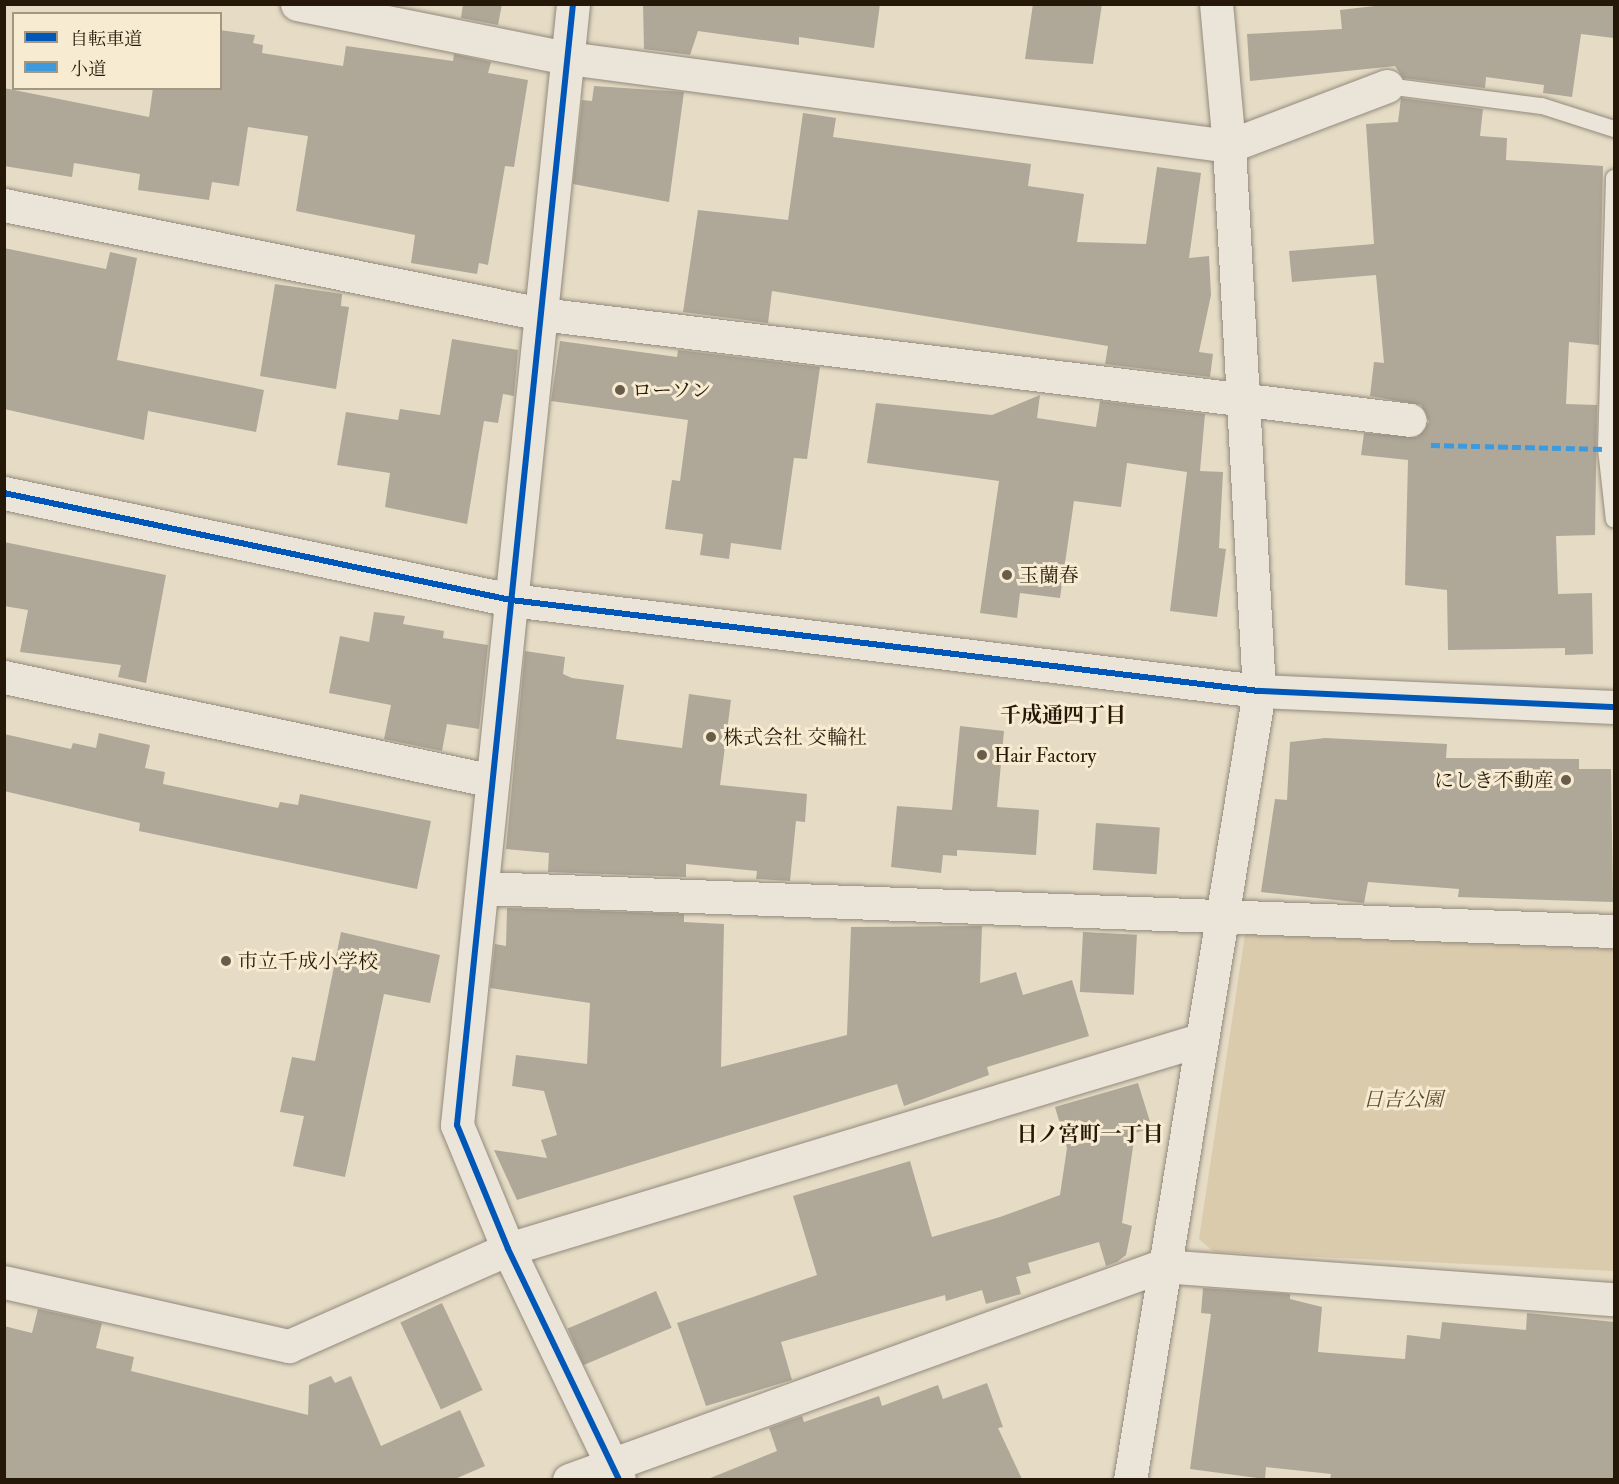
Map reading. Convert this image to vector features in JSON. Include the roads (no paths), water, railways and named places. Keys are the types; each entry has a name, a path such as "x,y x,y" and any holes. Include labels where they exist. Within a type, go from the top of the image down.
{"street":[{"path":"297,4 568,58 1229,146 1387,86"},
{"path":"573,4 457,1125 508,1249 614,1470"},
{"path":"1130,1479 1161,1266 1259,691 1229,146 1216,4"},
{"path":"4,205 541,314 1241,396 1410,420"},
{"path":"4,493 511,600 1259,691 1614,707"},
{"path":"4,677 492,782"},
{"path":"482,888 1614,931"},
{"path":"4,1282 289,1346 508,1249 1200,1040"},
{"path":"569,1479 614,1470 1161,1266 1614,1299"}],"lane":[{"path":"1387,86 1542,106 1614,129"},
{"path":"1614,178 1610,385 1606,449 1614,520"}],"place":[{"name":"ローソン","path":"620,390"},
{"name":"玉蘭春","path":"1007,575"},
{"name":"株式会社 交輪社","path":"711,737"},
{"name":"Hair Factory","path":"982,755"},
{"name":"にしき不動産","path":"1566,780"},
{"name":"市立千成小学校","path":"226,961"}],"district":[{"name":"千成通四丁目","path":"1063,716"},
{"name":"日ノ宮町一丁目","path":"1090,1135"}],"park label":[{"name":"日吉公園","path":"1403,1099"}]}
